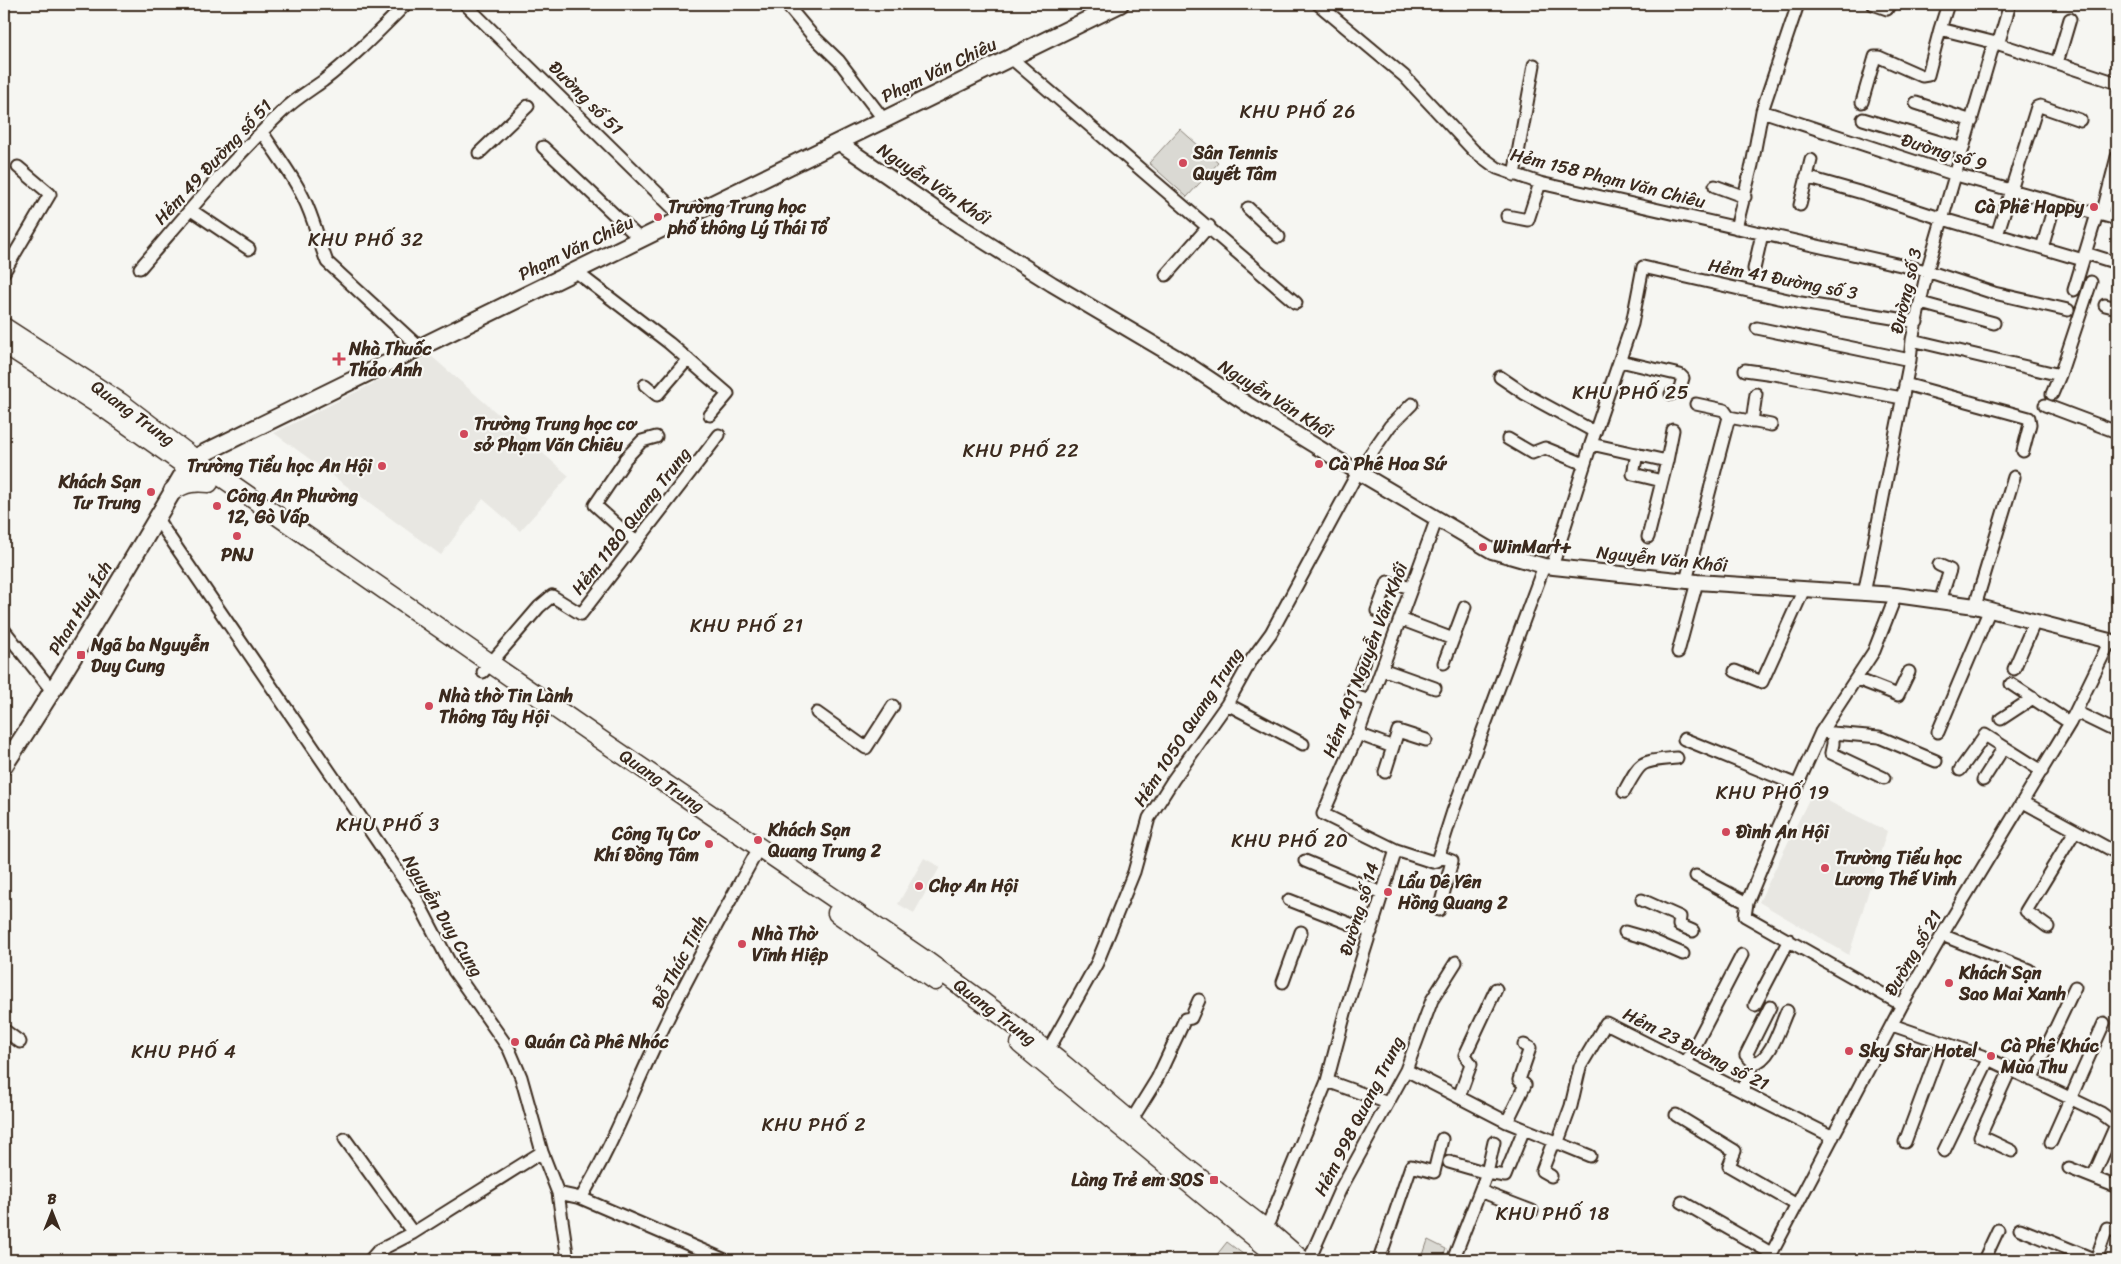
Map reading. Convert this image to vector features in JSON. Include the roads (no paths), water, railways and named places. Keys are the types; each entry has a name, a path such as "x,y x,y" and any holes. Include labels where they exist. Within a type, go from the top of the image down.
{"main road":[{"name":"Phạm Văn Chiêu","path":"190,463 682,218 1120,4"},
{"name":"Quang Trung","path":"4,327 51,365 487,668 696,811 904,945 1045,1057 1131,1121 1302,1260"},
{"name":"Quang Trung","path":"4,344 51,365"},
{"name":"Quang Trung","path":"190,463 209,483 487,668"},
{"name":"Phan Huy Ích","path":"4,766 53,692 190,463"},
{"path":"173,490 183,484 194,482 209,483"},
{"name":"Quang Trung","path":"696,811 755,855 973,1008 1006,1026"},
{"name":"Quang Trung","path":"1045,1057 1282,1260"}],"street":[{"name":"Hẻm 49 Đường số 51","path":"140,268 235,159 284,109 323,81 362,48 406,4"},
{"name":"Đường số 51","path":"465,4 682,218"},
{"path":"786,4 812,35 839,61 884,120"},
{"name":"Hẻm 158 Phạm Văn Chiêu","path":"1318,4 1404,76 1474,151 1497,168 1514,175 1540,183 1927,271 1994,293 2068,310"},
{"path":"1736,228 1745,196 1762,111 1798,4"},
{"path":"1873,4 1887,9 1890,4"},
{"path":"1862,102 1875,57 1922,76 1928,75 1948,4"},
{"name":"Đường số 3","path":"1864,594 1910,360 1912,340 1927,271 1972,120 2010,4"},
{"path":"2057,63 2070,19"},
{"path":"1940,29 1996,43 2117,83"},
{"path":"1011,58 1209,226 1296,303"},
{"path":"1514,175 1534,66"},
{"path":"1916,103 1972,120"},
{"path":"479,153 528,106"},
{"path":"1997,235 2037,107 2040,106 2080,120"},
{"name":"Đường số 9","path":"1762,111 1956,175 2117,219"},
{"path":"1863,119 1963,149"},
{"path":"262,132 302,196 317,230 320,246 327,262 419,348"},
{"name":"Nguyễn Văn Khối","path":"838,142 960,226 1052,284 1184,362 1250,406 1358,472 1492,551 1548,566 1692,582 1896,595 1975,606 2114,642"},
{"path":"543,147 640,239"},
{"path":"2074,290 2117,158"},
{"path":"1800,205 1811,160"},
{"path":"4,272 50,194 18,167"},
{"path":"1806,177 2042,248 2117,263"},
{"path":"1507,216 1528,220 1540,183"},
{"path":"1715,186 1745,196"},
{"path":"2042,248 2055,203"},
{"path":"1248,208 1279,237"},
{"path":"191,210 249,249"},
{"path":"1166,275 1209,226"},
{"path":"1754,270 1767,235"},
{"name":"Hẻm 41 Đường số 3","path":"1620,361 1632,324 1643,267 1801,303 1917,322"},
{"path":"575,271 636,317 728,394 710,415"},
{"path":"2052,394 2090,282"},
{"path":"1921,303 1994,323"},
{"path":"2105,305 2117,308"},
{"path":"1757,328 1910,360"},
{"path":"1912,340 2060,375"},
{"path":"645,385 657,395 688,359"},
{"path":"1438,910 1452,860 1438,856 1453,811 1548,566 1620,361 1680,375 1683,378 1679,391 1671,394"},
{"path":"1744,370 1902,398"},
{"path":"1500,377 1525,394 1595,432"},
{"path":"1905,384 2029,418 2030,424 2023,451"},
{"path":"1752,422 1756,394"},
{"name":"Hẻm 1050 Quang Trung","path":"1045,1057 1097,963 1134,872 1149,818 1173,780 1227,704 1252,659 1271,633 1358,472 1384,433 1412,404"},
{"path":"1696,404 1724,410 1729,417 1771,425"},
{"path":"2044,406 2117,432"},
{"path":"1678,652 1729,417"},
{"path":"1648,537 1673,430"},
{"name":"Hẻm 1180 Quang Trung","path":"487,668 539,607 552,596 581,614 719,435"},
{"path":"636,542 595,505 624,461 642,441 656,437"},
{"path":"1508,439 1532,453 1545,448 1584,464"},
{"path":"1591,444 1667,461"},
{"path":"1637,454 1633,474 1662,481"},
{"path":"1975,606 2014,477"},
{"name":"Hẻm 401 Nguyễn Văn Khối","path":"1396,850 1323,814 1358,734 1437,518"},
{"name":"Nguyễn Duy Cung","path":"157,519 416,898 454,972 509,1049 521,1077 542,1152 558,1192 568,1260"},
{"path":"1939,565 1950,570 1940,601"},
{"path":"1377,611 1388,582 1412,588"},
{"path":"1735,671 1762,682 1804,589"},
{"path":"1896,595 1874,651 1797,785 1744,916 1902,1005"},
{"path":"1444,663 1465,607"},
{"path":"1938,732 1990,609"},
{"path":"1400,618 1453,639"},
{"path":"2014,669 2035,621"},
{"path":"4,630 53,692"},
{"name":"Đường số 21","path":"1769,1257 1902,1005 1942,935 2042,771 2114,642"},
{"path":"1365,659 1351,694 1370,701"},
{"path":"1382,669 1436,688"},
{"path":"1857,679 1898,695 1909,672"},
{"path":"2012,684 2070,723"},
{"path":"2002,719 2033,698"},
{"path":"1227,704 1303,744"},
{"path":"817,712 866,748 893,706"},
{"path":"2076,712 2117,732"},
{"path":"1385,772 1398,731 1426,740"},
{"path":"1827,732 1880,737 1936,761"},
{"path":"1827,732 1834,744 1831,752 1884,778"},
{"path":"1358,734 1393,747"},
{"path":"1960,770 1985,735 2042,771"},
{"path":"1684,739 1797,785"},
{"path":"1983,780 2004,747"},
{"path":"1624,792 1638,766 1647,761 1677,758"},
{"path":"2023,802 2117,853"},
{"path":"2048,927 2026,911 2075,831"},
{"name":"Đường số 14","path":"1266,1229 1327,1081 1345,1013 1396,850 1433,862 1437,860 1438,856"},
{"name":"Đỗ Thúc Tịnh","path":"581,1198 603,1161 651,1053 696,963 755,855"},
{"path":"1305,861 1382,893"},
{"path":"1696,876 1748,903"},
{"path":"1288,900 1370,932"},
{"path":"1642,900 1680,917 1679,925 1693,931"},
{"path":"1282,982 1300,932"},
{"path":"1625,932 1646,938 1683,954"},
{"path":"1942,935 2030,970"},
{"path":"1755,1005 1789,940"},
{"path":"1686,1063 1742,955"},
{"name":"Hẻm 998 Quang Trung","path":"1309,1260 1340,1190 1406,1070 1432,1000 1456,962"},
{"path":"2031,1080 2075,987"},
{"path":"1459,1097 1471,1064 1465,1055 1496,989"},
{"path":"1131,1121 1157,1079 1185,1019 1191,1018 1199,1000"},
{"path":"1754,1063 1746,1055 1770,1007"},
{"path":"1754,1063 1761,1062 1767,1055 1787,1012"},
{"name":"Hẻm 23 Đường số 21","path":"1555,1143 1571,1106 1580,1067 1606,1023 1833,1137"},
{"path":"2051,1142 2104,1023"},
{"path":"1892,1024 1988,1060 2101,1113 2117,1125 2094,1178"},
{"path":"4,1030 20,1042"},
{"path":"1905,1142 1942,1042"},
{"path":"1507,1122 1525,1084 1519,1080 1530,1048 1524,1045"},
{"path":"1944,1151 1988,1060"},
{"path":"1742,1091 1754,1063"},
{"path":"1406,1070 1507,1122 1590,1156"},
{"path":"2010,1070 1980,1136 2012,1151"},
{"path":"1327,1081 1388,1102"},
{"path":"1676,1115 1736,1151 1729,1166 1797,1205"},
{"path":"1449,1162 1505,1176 1524,1129"},
{"path":"346,1139 413,1233"},
{"path":"1378,1260 1411,1166 1434,1172 1442,1139"},
{"path":"1453,1260 1487,1173 1494,1142"},
{"path":"1551,1176 1542,1171 1555,1143"},
{"path":"370,1260 378,1251 413,1233 542,1152"},
{"path":"2069,1168 2117,1188"},
{"path":"1480,1191 1532,1211"},
{"path":"558,1192 581,1198 725,1260"},
{"path":"1682,1202 1769,1257"},
{"path":"2020,1229 2096,1260 2107,1228 2117,1232"},
{"path":"1984,1260 1998,1230"}],"place":[{"name":"Sân Tennis Quyết Tâm","path":"1183,163"},
{"name":"Cà Phê Happy","path":"2094,207"},
{"name":"Trường Trung học phổ thông Lý Thái Tổ","path":"658,217"},
{"name":"Nhà Thuốc Thảo Anh","path":"339,359"},
{"name":"Trường Trung học cơ sở Phạm Văn Chiêu","path":"464,434"},
{"name":"Cà Phê Hoa Sứ","path":"1319,464"},
{"name":"Trường Tiểu học An Hội","path":"382,466"},
{"name":"Khách Sạn Tư Trung","path":"151,492"},
{"name":"Công An Phường 12, Gò Vấp","path":"217,506"},
{"name":"PNJ","path":"237,536"},
{"name":"WinMart+","path":"1483,547"},
{"name":"Ngã ba Nguyễn Duy Cung","path":"81,655"},
{"name":"Nhà thờ Tin Lành Thông Tây Hội","path":"429,706"},
{"name":"Đình An Hội","path":"1726,832"},
{"name":"Khách Sạn Quang Trung 2","path":"758,840"},
{"name":"Công Ty Cơ Khí Đồng Tâm","path":"709,844"},
{"name":"Trường Tiểu học Lương Thế Vinh","path":"1825,868"},
{"name":"Chợ An Hội","path":"919,886"},
{"name":"Lẩu Dê Yên Hồng Quang 2","path":"1388,892"},
{"name":"Nhà Thờ Vĩnh Hiệp","path":"742,944"},
{"name":"Khách Sạn Sao Mai Xanh","path":"1949,983"},
{"name":"Quán Cà Phê Nhóc","path":"515,1042"},
{"name":"Sky Star Hotel","path":"1849,1051"},
{"name":"Cà Phê Khúc Mùa Thu","path":"1991,1056"},
{"name":"Làng Trẻ em SOS","path":"1214,1180"}],"district":[{"name":"KHU PHỐ 26","path":"1298,111"},
{"name":"KHU PHỐ 32","path":"366,239"},
{"name":"KHU PHỐ 25","path":"1631,392"},
{"name":"KHU PHỐ 22","path":"1021,450"},
{"name":"KHU PHỐ 21","path":"747,625"},
{"name":"KHU PHỐ 19","path":"1773,792"},
{"name":"KHU PHỐ 3","path":"388,824"},
{"name":"KHU PHỐ 20","path":"1290,840"},
{"name":"KHU PHỐ 4","path":"184,1051"},
{"name":"KHU PHỐ 2","path":"814,1124"},
{"name":"KHU PHỐ 18","path":"1553,1213"}]}
